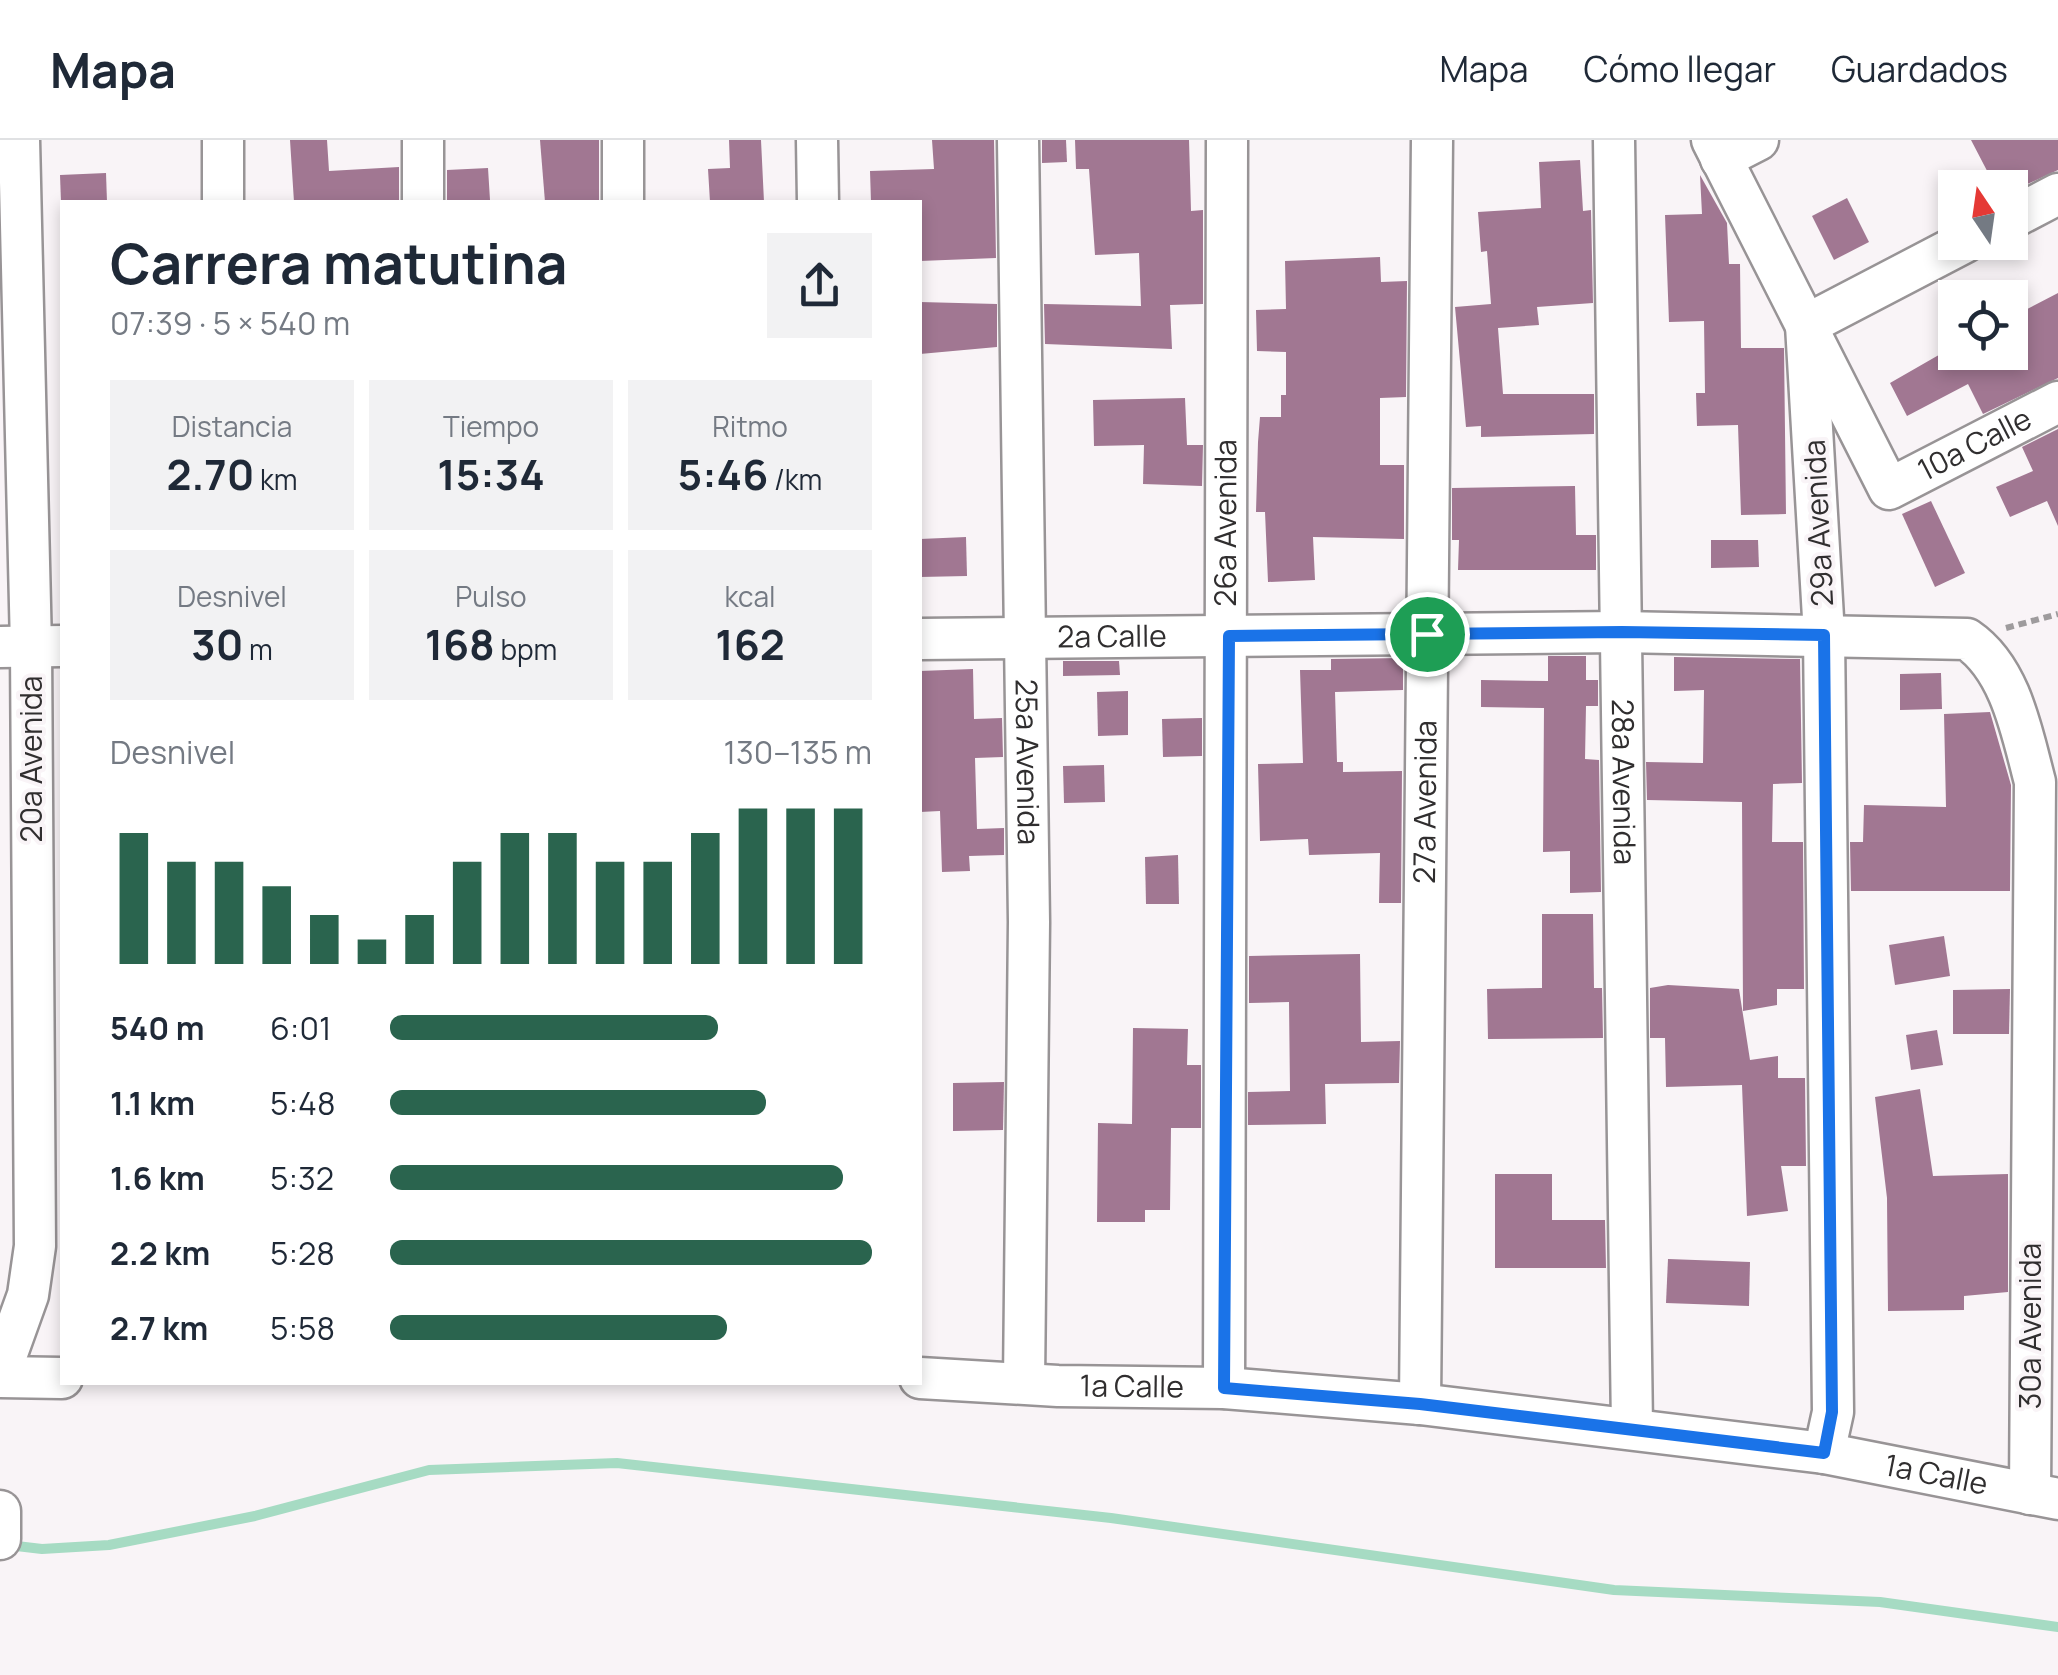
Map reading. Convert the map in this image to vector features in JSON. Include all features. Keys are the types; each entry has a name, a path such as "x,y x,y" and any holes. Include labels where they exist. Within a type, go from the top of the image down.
{"street":[{"name":"20a Avenida","path":"0,1375 28,1295 35,1246 31,646 20,140"},
{"path":"222,140 223,200"},
{"path":"423,140 423,200"},
{"path":"623,140 624,200"},
{"path":"817,140 818,200"},
{"name":"25a Avenida","path":"1018,140 1028,922 1024,1382"},
{"name":"26a Avenida","path":"1224,1388 1229,636 1227,140"},
{"name":"27a Avenida","path":"1420,1404 1432,140"},
{"name":"28a Avenida","path":"1614,140 1632,1427"},
{"path":"1758,140 1717,150 1806,326 1938,256"},
{"path":"2028,210 2058,194"},
{"name":"10a Calle","path":"1806,326 1889,489 2058,402"},
{"name":"29a Avenida","path":"1806,326 1824,635 1832,1381 1832,1412 1824,1453"},
{"name":"2a Calle","path":"922,639 1622,632 1967,639"},
{"name":"30a Avenida","path":"1967,639 1987,652 2047,782 2044,1496"},
{"path":"0,1375 60,1378"},
{"name":"1a Calle","path":"922,1378 1224,1388 1420,1404 1824,1453 2044,1496"},
{"path":"0,1511 0,1539"}],"building":[{"path":"290,140 327,140 329,171 399,167 399,200 294,200"},
{"path":"540,140 599,140 599,200 545,200"},
{"path":"729,140 761,140 764,200 710,200 708,169 730,168"},
{"path":"932,140 994,140 996,258 922,261 922,200 871,200 870,171 934,169"},
{"path":"1042,140 1066,140 1067,162 1042,163"},
{"path":"1075,140 1189,140 1191,211 1203,210 1203,304 1170,305 1172,349 1045,344 1044,304 1141,306 1139,253 1095,255 1089,169 1076,169"},
{"path":"1971,140 2058,140 2058,170 2028,184 2028,170 1987,170"},
{"path":"1580,160 1583,211 1591,210 1593,303 1537,307 1539,325 1498,328 1503,394 1594,394 1594,434 1481,437 1481,426 1466,427 1455,307 1491,304 1487,251 1481,252 1478,212 1541,208 1539,162"},
{"path":"488,168 490,200 447,200 447,170"},
{"path":"106,173 107,200 61,200 60,175"},
{"path":"1700,175 1727,223 1729,264 1740,264 1741,348 1784,348 1786,514 1741,515 1738,425 1697,426 1696,393 1705,393 1704,321 1669,322 1665,215 1702,214"},
{"path":"1847,198 1869,242 1834,260 1812,216"},
{"path":"1380,257 1381,282 1407,281 1406,397 1380,398 1380,465 1404,465 1404,539 1313,537 1315,580 1268,582 1265,512 1256,512 1258,442 1260,417 1281,417 1281,395 1286,395 1286,352 1257,351 1256,310 1286,309 1285,261"},
{"path":"2058,293 2058,378 1983,414 1968,384 1907,416 1890,383 1938,355 1938,370 2028,370 2028,309"},
{"path":"922,302 997,304 997,347 922,354"},
{"path":"1185,398 1187,445 1203,445 1202,486 1143,484 1144,445 1094,446 1093,400"},
{"path":"2058,429 2058,526 2047,501 2010,517 1996,487 2033,471 2022,447"},
{"path":"1575,486 1576,535 1596,535 1596,570 1458,570 1459,540 1452,540 1452,488"},
{"path":"1931,501 1965,573 1935,587 1902,514"},
{"path":"966,537 967,576 922,577 922,539"},
{"path":"1711,540 1758,540 1759,567 1711,568"},
{"path":"1548,656 1586,656 1586,680 1598,680 1598,706 1586,706 1585,759 1599,760 1601,892 1570,893 1570,851 1543,852 1544,708 1481,707 1481,680 1548,681"},
{"path":"1674,657 1800,659 1802,783 1773,784 1772,842 1803,842 1804,989 1777,989 1777,1005 1743,1011 1742,802 1647,800 1646,762 1703,763 1704,690 1674,691"},
{"path":"1403,658 1403,690 1335,692 1337,762 1343,762 1343,772 1402,771 1401,903 1379,903 1380,853 1309,855 1308,839 1260,841 1258,764 1303,763 1300,670 1331,670 1331,659"},
{"path":"1063,661 1119,661 1120,675 1063,676"},
{"path":"973,669 974,719 1002,718 1003,757 975,758 977,829 1004,828 1004,855 969,856 970,871 942,872 940,811 922,812 922,671"},
{"path":"1941,673 1942,709 1900,710 1900,674"},
{"path":"1128,691 1128,735 1098,736 1097,692"},
{"path":"1990,712 2011,785 2010,891 1851,891 1850,842 1863,842 1864,805 1946,807 1944,714"},
{"path":"1202,718 1202,756 1163,757 1162,719"},
{"path":"1104,765 1105,802 1064,803 1063,766"},
{"path":"1178,855 1179,904 1146,904 1145,857"},
{"path":"1542,914 1593,914 1594,988 1602,988 1603,1038 1488,1039 1487,989 1542,988"},
{"path":"1944,936 1950,976 1895,985 1889,945"},
{"path":"1360,954 1361,1042 1400,1041 1399,1083 1325,1084 1326,1124 1248,1125 1248,1092 1290,1091 1289,1002 1249,1003 1249,956"},
{"path":"1668,985 1739,989 1750,1060 1778,1056 1778,1078 1805,1078 1806,1166 1781,1166 1788,1211 1747,1216 1742,1085 1666,1087 1665,1038 1650,1038 1650,988"},
{"path":"2010,989 2009,1034 1953,1034 1953,990"},
{"path":"1133,1028 1188,1029 1187,1065 1201,1065 1201,1128 1171,1128 1170,1210 1145,1210 1145,1222 1097,1222 1098,1123 1132,1124"},
{"path":"1937,1030 1943,1065 1911,1070 1906,1035"},
{"path":"1004,1082 1003,1130 953,1131 953,1083"},
{"path":"1920,1089 1933,1176 2008,1174 2008,1292 1964,1296 1964,1310 1888,1311 1887,1198 1875,1097"},
{"path":"1495,1174 1552,1174 1552,1220 1605,1220 1606,1268 1495,1268"},
{"path":"1668,1259 1750,1262 1749,1306 1666,1303"}],"waterway":[{"path":"8,1545 42,1549 109,1545 255,1516 429,1470 617,1463 1111,1518 1614,1590 1880,1602 2058,1627"}],"route":[{"path":"1427,634 1824,635 1832,1412 1824,1453 1420,1404 1224,1388 1229,636 1427,634"}]}
